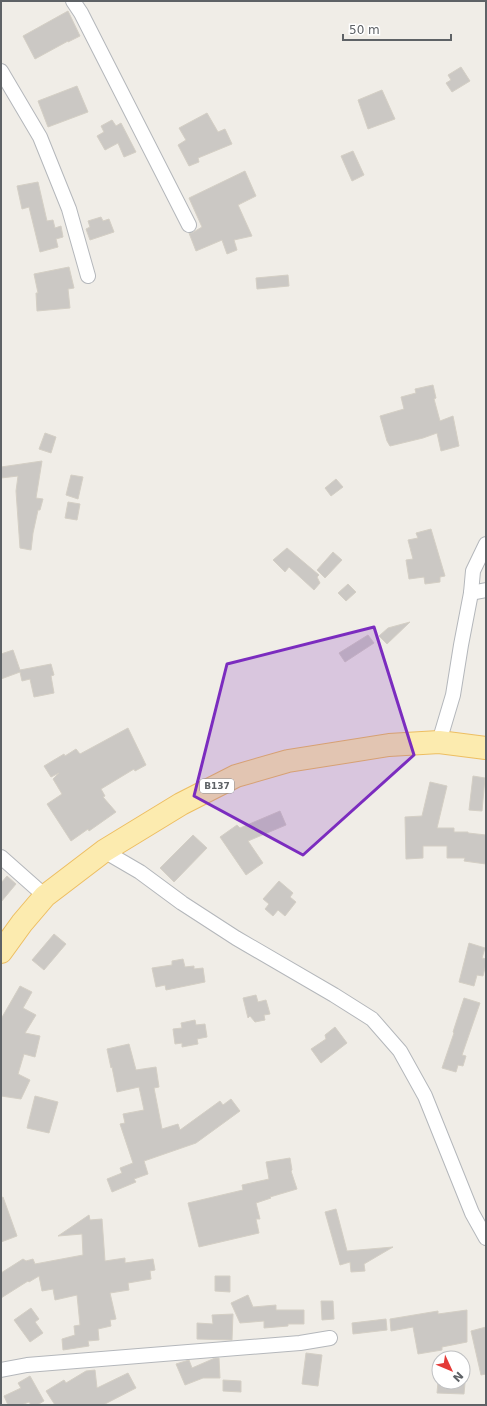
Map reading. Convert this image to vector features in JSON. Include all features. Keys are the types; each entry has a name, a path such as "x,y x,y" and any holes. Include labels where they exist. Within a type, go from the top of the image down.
{"main road":[{"name":"B137","path":"1,952 22,923 45,896 104,851 181,804 236,776 288,761 389,745 439,742 486,748"}],"street":[{"path":"73,1 81,13 188,225"},
{"path":"1,71 40,136 70,208 88,276"},
{"path":"439,742 453,695 471,593 473,571 486,544"},
{"path":"471,593 486,590"},
{"path":"104,851 140,872 182,903 236,938 372,1019 400,1051 425,1096 472,1213 486,1238"},
{"path":"1,856 45,896"},
{"path":"1,1370 27,1365 300,1343 330,1338"}],"highlighted area":[{"path":"374,627 414,755 303,855 194,796 227,664"}],"building":[{"path":"68,11 80,36 35,59 23,36"},
{"path":"461,67 470,81 452,92 446,83 451,80 448,75"},
{"path":"77,86 88,112 48,127 38,101"},
{"path":"382,90 395,119 368,129 358,100"},
{"path":"207,113 218,132 225,129 232,144 198,158 199,162 189,166 178,145 186,140 179,128"},
{"path":"112,120 116,126 121,123 136,152 124,157 118,143 105,150 97,136 104,132 101,126"},
{"path":"353,151 364,175 352,181 341,156"},
{"path":"245,171 256,196 238,205 252,236 234,240 237,250 227,254 222,240 196,251 189,233 192,233 202,227 189,198"},
{"path":"38,182 47,221 53,220 55,228 61,226 63,237 56,239 58,247 40,252 29,207 22,209 17,186"},
{"path":"101,217 103,221 109,219 114,232 90,240 86,229 90,227 88,221"},
{"path":"69,267 74,288 68,289 70,308 37,311 36,293 38,293 34,274"},
{"path":"288,275 289,286 257,289 256,278"},
{"path":"433,385 436,398 434,399 440,421 453,416 459,446 441,451 437,433 390,446 387,441 380,416 404,409 401,397 416,393 415,389"},
{"path":"45,433 56,437 51,453 39,449"},
{"path":"42,461 36,498 43,499 40,510 38,510 31,550 20,548 16,491 18,476 1,478 1,467"},
{"path":"71,475 83,477 78,499 66,495"},
{"path":"336,479 343,487 331,496 325,488"},
{"path":"68,502 80,504 77,520 65,518"},
{"path":"431,529 445,576 440,577 440,582 425,584 424,577 409,579 406,560 413,559 408,540 418,538 416,533"},
{"path":"287,548 319,575 317,577 320,583 314,590 289,567 285,572 273,560"},
{"path":"333,552 342,560 325,578 317,570"},
{"path":"348,584 356,592 346,601 338,593"},
{"path":"410,622 387,644 379,636 388,628"},
{"path":"368,635 374,643 345,662 339,653"},
{"path":"13,650 20,670 51,664 54,675 51,676 54,693 34,697 30,679 22,681 20,672 1,679 1,654"},
{"path":"128,728 146,765 135,771 134,769 101,789 105,796 103,797 116,812 89,831 88,829 71,841 47,804 62,794 53,779 59,773 51,777 44,766 64,754 65,756 76,749 80,754"},
{"path":"473,776 485,778 482,811 469,810"},
{"path":"430,782 447,786 437,828 454,828 454,832 468,832 486,835 486,864 464,861 465,858 447,858 447,846 423,846 423,858 406,859 405,817 422,816"},
{"path":"280,811 286,825 248,841 263,863 246,875 220,837 237,825 240,828"},
{"path":"193,835 207,848 174,882 160,868"},
{"path":"7,876 16,884 1,902 1,883"},
{"path":"279,881 293,893 290,897 296,902 285,916 278,910 273,916 265,909 269,904 263,899"},
{"path":"54,934 66,944 44,970 32,960"},
{"path":"469,943 485,948 482,958 486,959 483,976 477,975 474,986 459,982"},
{"path":"183,959 185,967 194,966 194,969 203,968 205,982 166,990 165,985 156,987 152,968 172,965 172,961"},
{"path":"20,986 32,992 23,1008 36,1015 25,1033 40,1036 35,1057 24,1054 18,1074 30,1080 21,1099 1,1096 1,1019"},
{"path":"256,995 258,1002 266,1000 270,1014 264,1015 265,1020 255,1022 250,1016 248,1018 243,998"},
{"path":"464,998 480,1003 462,1055 466,1056 463,1066 458,1065 456,1072 442,1068"},
{"path":"195,1020 196,1025 205,1024 207,1037 197,1039 198,1044 182,1047 182,1043 175,1044 173,1029 182,1028 181,1023"},
{"path":"335,1027 347,1043 321,1063 311,1049 326,1039 325,1035"},
{"path":"129,1044 136,1070 156,1067 159,1087 154,1088 162,1129 178,1124 180,1130 220,1101 223,1105 231,1099 240,1111 196,1143 144,1161 148,1174 134,1179 136,1182 112,1192 107,1179 122,1173 120,1168 133,1163 120,1124 125,1123 123,1114 144,1110 139,1087 117,1092 112,1067 111,1068 107,1049"},
{"path":"35,1096 58,1102 49,1133 27,1128"},
{"path":"290,1158 291,1171 297,1189 256,1203 260,1219 256,1219 259,1233 199,1247 188,1203 243,1190 242,1185 269,1179 266,1162"},
{"path":"3,1197 17,1236 1,1242 1,1198"},
{"path":"336,1209 347,1251 393,1247 364,1264 365,1271 351,1272 350,1262 340,1265 325,1212"},
{"path":"89,1215 90,1220 102,1219 105,1261 125,1258 125,1263 153,1259 155,1270 150,1271 151,1279 128,1283 129,1290 110,1293 116,1319 110,1320 111,1326 98,1329 99,1340 88,1341 89,1346 63,1350 62,1339 75,1335 74,1326 80,1325 77,1295 55,1300 53,1289 42,1291 39,1276 1,1298 1,1273 23,1259 26,1261 33,1259 35,1264 83,1255 82,1234 58,1236"},
{"path":"215,1276 230,1276 230,1292 215,1291"},
{"path":"248,1295 253,1307 276,1305 276,1310 304,1310 304,1324 288,1324 288,1326 264,1328 264,1321 240,1323 231,1303"},
{"path":"321,1301 333,1301 334,1319 322,1320"},
{"path":"31,1308 39,1319 35,1322 43,1333 30,1342 14,1320"},
{"path":"467,1310 467,1342 442,1347 442,1350 431,1350 431,1352 418,1354 413,1327 391,1331 390,1319 438,1311 438,1314"},
{"path":"233,1314 232,1340 197,1339 197,1323 213,1324 212,1315"},
{"path":"386,1319 387,1330 353,1334 352,1323"},
{"path":"486,1327 486,1374 481,1375 471,1331"},
{"path":"306,1353 322,1355 318,1386 302,1384"},
{"path":"215,1358 219,1358 220,1378 203,1378 185,1385 176,1364 189,1360 192,1368"},
{"path":"95,1370 97,1388 128,1373 136,1388 103,1405 55,1405 46,1391 64,1380 66,1383 86,1371"},
{"path":"30,1376 44,1401 37,1405 31,1405 29,1402 21,1405 8,1405 4,1396 21,1388 18,1383"},
{"path":"223,1380 241,1381 241,1392 223,1391"},
{"path":"437,1390 464,1390 464,1394 437,1393"}]}
